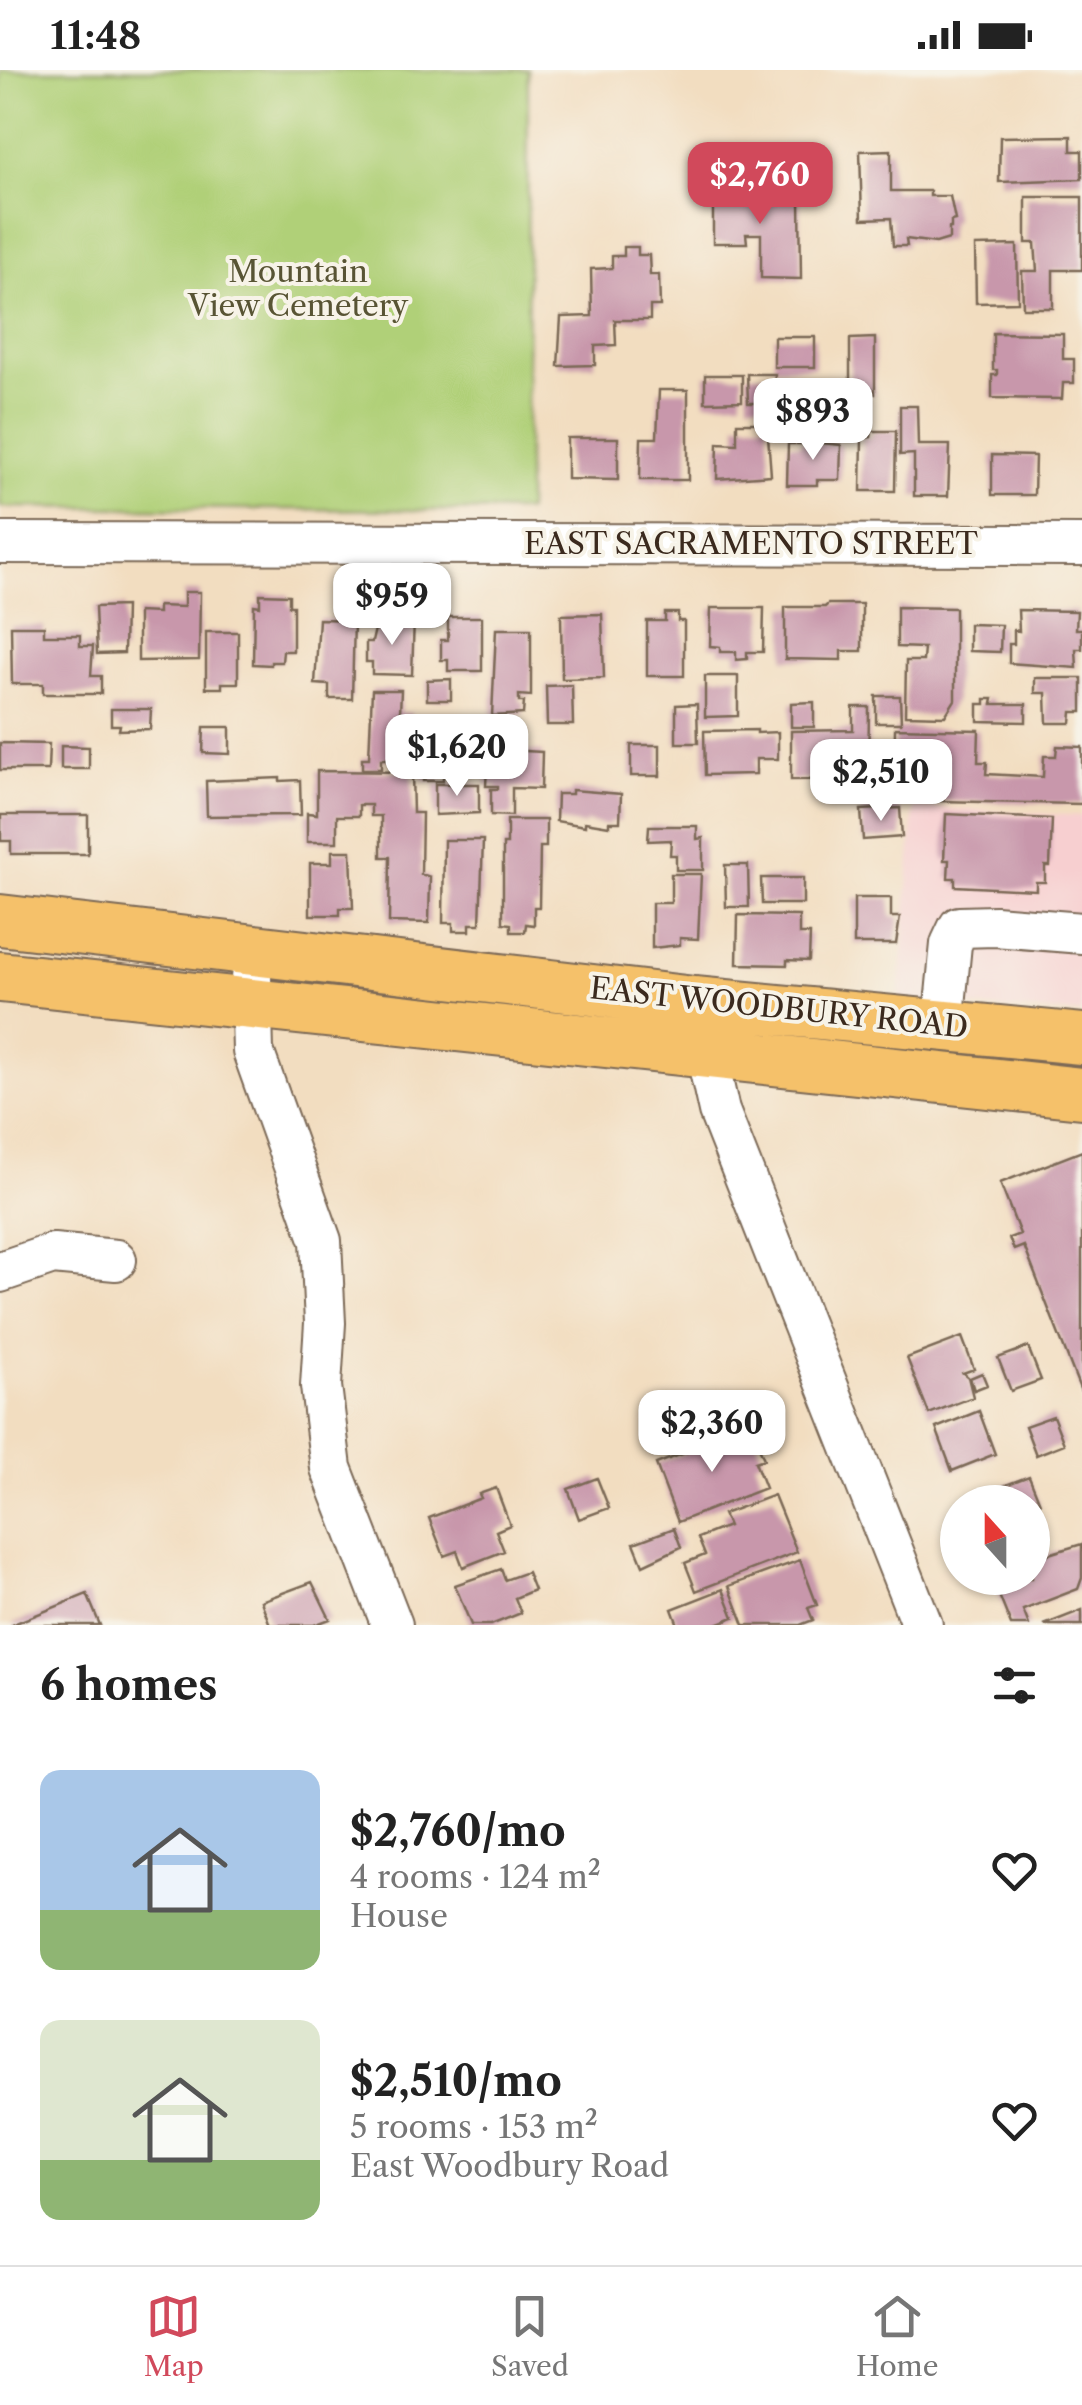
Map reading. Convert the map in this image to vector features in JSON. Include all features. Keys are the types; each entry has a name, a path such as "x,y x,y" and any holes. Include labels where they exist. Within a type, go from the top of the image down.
{"main road":[{"name":"EAST WOODBURY ROAD","path":"0,920 694,1002 1082,1039"},
{"name":"EAST WOODBURY ROAD","path":"0,977 1082,1094"}],"street":[{"name":"EAST SACRAMENTO STREET","path":"0,543 1082,545"},
{"path":"943,1026 951,944 959,926 1082,933"},
{"path":"248,947 253,1051 321,1241 321,1386 332,1468 392,1625"},
{"path":"694,1002 720,1111 922,1625"},
{"path":"0,1272 53,1254 116,1260"}],"shaded area":[{"path":"914,807 1082,816 1082,1014 899,1002"}],"green space":[{"name":"Mountain View Cemetery","path":"0,70 528,70 527,511 0,507"}],"building":[{"path":"1071,136 1071,151 1082,151 1082,179 999,182 1000,137"},
{"path":"891,150 891,191 930,191 930,196 950,196 955,220 951,221 949,239 936,243 906,239 907,246 893,246 891,218 862,219 860,151"},
{"path":"713,186 767,186 767,200 800,200 801,279 761,278 761,234 746,234 747,243 713,243"},
{"path":"1026,197 1082,197 1082,270 1053,270 1053,308 1023,308 1022,271 1037,271 1035,243 1026,243"},
{"path":"1017,245 1018,302 976,303 975,246"},
{"path":"624,247 638,247 638,255 649,255 650,275 659,275 660,306 650,306 650,320 615,320 616,345 595,346 595,365 558,366 561,317 592,316 591,269 612,268 612,256 624,256"},
{"path":"993,333 1063,334 1063,359 1074,359 1074,383 1063,383 1062,399 992,398 992,375 997,375 997,370 993,370"},
{"path":"774,337 815,337 815,367 774,367"},
{"path":"875,338 875,394 850,394 850,339"},
{"path":"747,374 775,374 774,390 807,390 808,400 801,400 802,417 774,417 773,403 748,403"},
{"path":"705,375 742,375 742,401 705,402"},
{"path":"659,390 688,390 688,480 640,480 641,438 657,438"},
{"path":"900,406 917,406 918,445 950,445 948,496 914,496 914,454 900,455"},
{"path":"737,423 767,423 771,475 717,479 718,443 737,444"},
{"path":"872,431 896,431 895,491 861,491 862,438 871,437"},
{"path":"567,438 618,438 618,480 567,479"},
{"path":"801,441 841,445 840,480 787,485 788,444"},
{"path":"992,455 1035,456 1034,495 992,495"},
{"path":"184,592 200,592 199,660 138,661 138,612 158,613 158,606 184,607"},
{"path":"260,594 289,595 289,606 293,606 293,651 283,651 282,662 271,665 253,664 254,605 260,606"},
{"path":"862,604 862,651 841,651 841,660 785,659 785,607"},
{"path":"125,606 124,653 97,654 95,607"},
{"path":"897,607 955,608 955,700 945,716 905,715 906,661 923,661 924,648 897,647"},
{"path":"711,608 764,608 763,652 747,652 747,659 736,660 736,652 720,652 720,647 710,646"},
{"path":"1018,610 1077,611 1076,629 1082,629 1082,649 1076,649 1077,668 1009,663 1009,644 1014,644 1014,630 1019,631"},
{"path":"665,613 678,613 678,621 684,621 684,676 647,676 647,621 665,621"},
{"path":"602,614 604,678 562,679 561,615"},
{"path":"386,617 414,618 412,675 372,674 372,662 366,662 366,642 372,642 375,629 385,630"},
{"path":"448,617 482,617 482,671 448,671 448,660 441,660 441,640 448,640"},
{"path":"319,619 354,620 352,699 329,699 329,685 315,684"},
{"path":"969,624 1001,625 1000,652 969,651"},
{"path":"11,626 44,626 44,635 80,635 80,646 93,646 91,676 101,676 101,694 43,694 43,684 12,684"},
{"path":"496,629 531,629 531,696 519,695 519,702 524,702 523,714 492,716"},
{"path":"206,632 238,632 238,683 206,688"},
{"path":"705,676 738,676 738,716 705,717"},
{"path":"1035,678 1082,678 1082,712 1072,712 1071,723 1047,723 1046,693 1035,693"},
{"path":"451,679 451,700 427,700 427,680"},
{"path":"572,685 573,725 547,725 546,686"},
{"path":"372,690 401,690 400,713 411,713 410,759 381,759 381,769 362,769 362,758 369,758"},
{"path":"876,696 900,696 901,723 876,723"},
{"path":"985,699 993,699 992,704 1026,704 1026,722 978,721 978,704 985,704"},
{"path":"814,702 814,727 791,727 791,703"},
{"path":"697,704 698,743 676,743 676,705"},
{"path":"853,707 869,707 868,779 791,780 791,731 853,730"},
{"path":"111,709 151,709 150,729 119,730 120,725 111,725"},
{"path":"204,727 230,727 230,754 203,753"},
{"path":"895,728 979,730 978,762 987,762 986,774 1043,777 1044,756 1056,756 1057,746 1082,747 1082,804 939,801 939,794 894,793"},
{"path":"704,731 778,732 778,759 756,759 756,774 705,775"},
{"path":"0,743 49,744 48,770 0,770"},
{"path":"631,745 660,745 660,776 631,776"},
{"path":"61,746 89,747 89,769 61,769"},
{"path":"423,747 443,747 443,781 423,781"},
{"path":"488,749 542,752 541,789 512,788 512,816 491,815 491,789 498,786 486,786"},
{"path":"317,771 412,772 413,813 422,813 421,874 430,877 429,923 389,922 390,857 381,857 381,816 371,816 371,805 359,805 359,816 337,816 337,842 307,842 307,813 317,814"},
{"path":"300,780 301,815 207,816 206,781"},
{"path":"435,784 479,784 479,813 435,815"},
{"path":"572,790 621,794 620,822 609,822 609,826 585,822 585,826 556,821 557,794 572,794"},
{"path":"900,808 902,837 863,840 861,810"},
{"path":"946,814 1052,819 1050,866 1045,866 1045,882 1036,882 1036,890 955,886 955,878 948,878 949,860 944,860"},
{"path":"1,815 88,815 88,854 11,854 11,841 1,841"},
{"path":"507,820 546,820 546,847 540,847 539,907 534,907 534,925 526,924 525,932 511,932 511,924 503,923 503,844 507,844"},
{"path":"649,826 697,826 697,839 703,838 703,870 676,870 676,855 670,855 671,840 648,841"},
{"path":"444,840 483,840 480,924 470,924 470,931 453,931 453,923 443,923"},
{"path":"332,851 351,851 353,908 340,908 340,915 310,915 310,863 332,863"},
{"path":"725,865 748,865 749,907 726,907"},
{"path":"671,874 701,874 698,939 680,938 680,945 652,948 652,903 671,903"},
{"path":"761,878 803,878 803,904 762,904"},
{"path":"854,898 891,898 891,917 900,917 896,944 854,944"},
{"path":"738,915 799,916 799,934 810,934 809,961 787,960 787,965 737,964"},
{"path":"1082,1151 1082,1394 1024,1246 1014,1250 1009,1238 1020,1234 1000,1183"},
{"path":"962,1337 974,1369 963,1373 968,1377 973,1397 929,1414 907,1358"},
{"path":"1028,1347 1041,1380 1011,1391 998,1358"},
{"path":"982,1373 987,1385 974,1390 970,1378"},
{"path":"979,1411 995,1454 952,1471 936,1428"},
{"path":"1053,1416 1064,1444 1036,1455 1025,1426"},
{"path":"743,1431 748,1443 756,1440 764,1459 755,1462 765,1488 678,1522 656,1464"},
{"path":"1029,1476 1033,1485 1006,1485"},
{"path":"597,1478 609,1508 579,1519 568,1489"},
{"path":"496,1488 510,1525 496,1531 504,1551 463,1567 457,1551 444,1556 429,1518"},
{"path":"774,1495 797,1552 696,1591 685,1563 705,1555 698,1538 728,1526 723,1514"},
{"path":"674,1528 681,1547 643,1565 634,1543"},
{"path":"1082,1544 1082,1578 1078,1589 1023,1610 1029,1625 1011,1625 999,1595 1050,1595 1050,1554"},
{"path":"800,1560 817,1605 808,1608 813,1620 800,1625 744,1625 729,1586"},
{"path":"501,1569 505,1580 527,1572 534,1590 515,1598 521,1613 491,1625 471,1625 455,1585"},
{"path":"312,1582 330,1619 314,1625 270,1625 261,1601"},
{"path":"723,1589 734,1617 714,1625 678,1625 672,1609"},
{"path":"87,1594 100,1625 11,1625"},
{"path":"1082,1610 1082,1625 1044,1625"}]}
